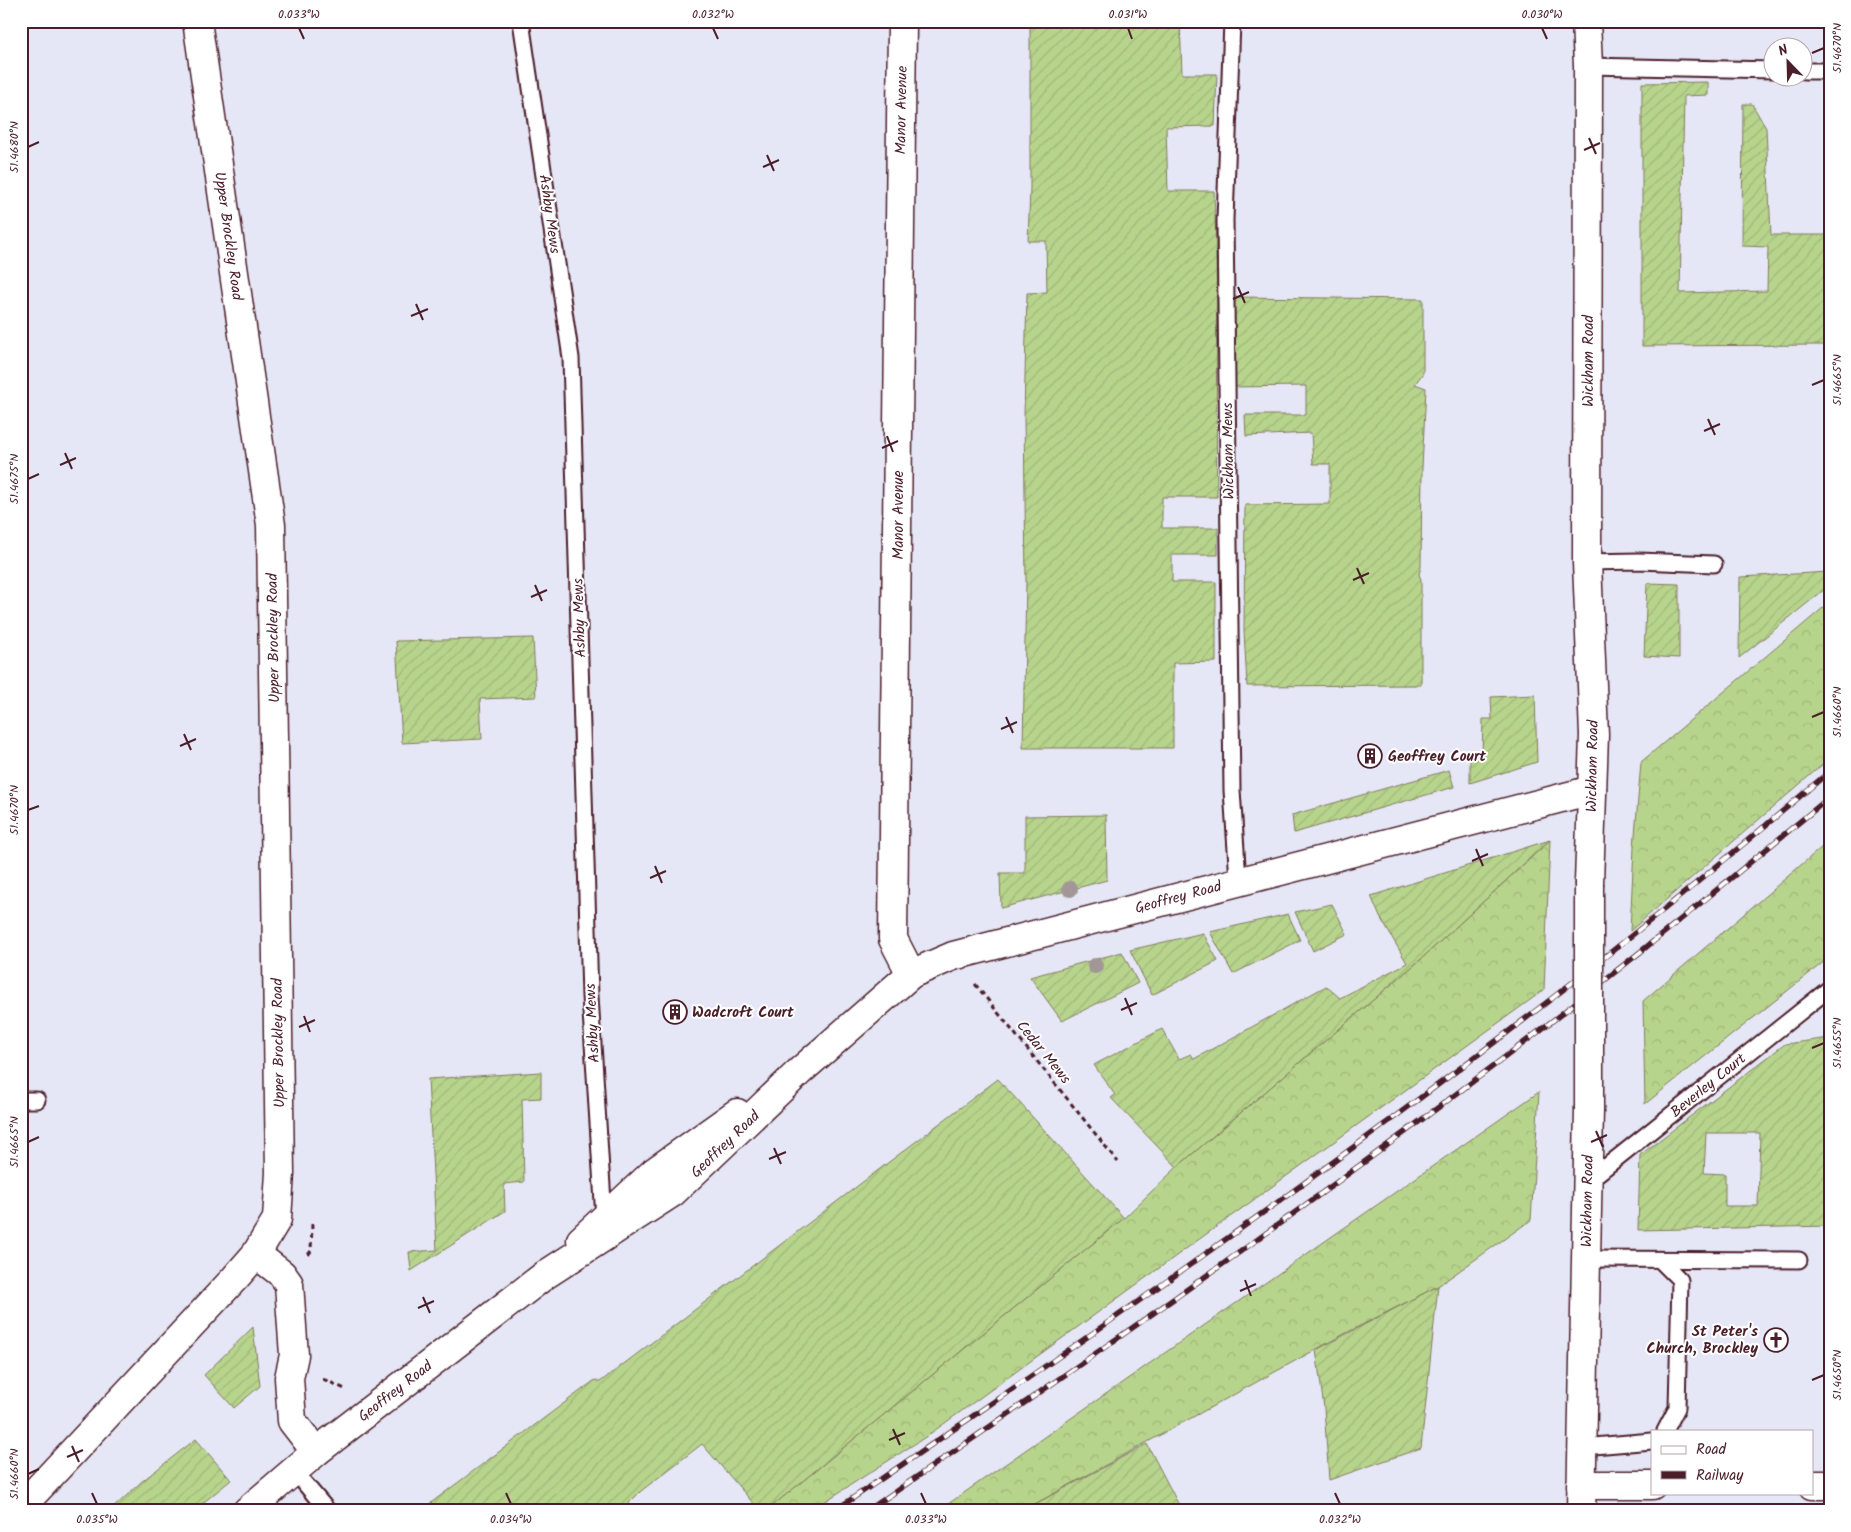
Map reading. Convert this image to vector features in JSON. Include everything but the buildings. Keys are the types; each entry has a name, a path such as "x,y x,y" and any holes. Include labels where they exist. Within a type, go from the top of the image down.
{"street":[{"name":"Upper Brockley Road","path":"21,1507 256,1254 277,1219 280,1173 272,525 197,21"},
{"name":"Manor Avenue","path":"902,21 893,938 911,974"},
{"name":"Wickham Road","path":"1581,1498 1589,1109 1589,883 1594,735 1587,562 1588,66 1586,21"},
{"name":"Geoffrey Road","path":"247,1511 295,1472 316,1452 545,1275 672,1193 799,1072 911,974 953,956 1238,880 1592,790"},
{"name":"Geoffrey Road","path":"545,1275 604,1218 667,1162 799,1072"},
{"path":"256,1254 282,1274 289,1284 294,1355 289,1378 292,1422 316,1452"},
{"path":"1581,1498 1651,1485"},
{"path":"1814,1485 1830,1486"}],"lane":[{"name":"Ashby Mews","path":"521,21 571,358 590,996 604,1218"},
{"name":"Wickham Mews","path":"1232,21 1225,220 1232,790 1238,880"},
{"path":"1588,66 1764,70"},
{"path":"1814,70 1830,71"},
{"path":"1587,562 1639,560 1714,564"},
{"name":"Beverley Court","path":"1587,1182 1830,988"},
{"path":"21,1100 37,1100"},
{"path":"1586,1259 1798,1260"},
{"path":"1660,1260 1680,1280 1677,1408 1666,1430"},
{"path":"1582,1447 1651,1441"},
{"path":"295,1472 328,1511"}],"path":[{"name":"Cedar Mews","path":"953,956 1118,1162"},
{"path":"294,1355 332,1384 378,1404"}],"green space":[{"path":"1030,21 1180,21 1182,74 1217,74 1215,126 1166,127 1168,191 1214,191 1216,268 1217,497 1162,497 1162,528 1218,528 1218,555 1172,555 1172,582 1216,582 1216,662 1173,663 1173,748 1023,748 1026,581 1024,416 1027,293 1047,292 1046,241 1028,241 1030,188"},
{"path":"1708,82 1708,95 1684,96 1680,293 1767,291 1768,247 1742,246 1743,104 1752,104 1766,128 1771,235 1830,235 1830,345 1642,346 1642,83"},
{"path":"1233,297 1423,299 1423,373 1415,384 1426,388 1422,468 1421,567 1419,574 1421,580 1421,685 1247,686 1244,630 1245,505 1330,504 1330,464 1313,464 1311,433 1246,436 1245,415 1306,415 1306,386 1230,387"},
{"path":"1830,572 1830,585 1739,658 1740,577"},
{"path":"1647,583 1679,584 1679,658 1644,656"},
{"path":"1830,602 1830,758 1630,931 1641,762"},
{"path":"533,638 536,697 480,699 482,739 402,743 396,641"},
{"path":"1535,695 1537,762 1470,783 1470,756 1482,755 1483,719 1492,719 1491,697"},
{"path":"1449,770 1454,787 1294,833 1292,815"},
{"path":"1106,815 1107,880 1001,908 1000,873 1025,873 1025,816"},
{"path":"1550,840 1544,990 927,1436 810,1511 766,1511 1124,1218 1177,1167 1420,960"},
{"path":"1550,840 1420,960 1177,1167 1111,1098 1115,1095 1094,1065 1162,1029 1179,1059 1191,1054 1194,1059 1326,986 1340,998 1407,963 1380,917 1371,896"},
{"path":"1830,840 1830,957 1645,1104 1643,1001"},
{"path":"1332,904 1347,934 1313,951 1295,912"},
{"path":"1288,914 1300,940 1233,974 1210,932"},
{"path":"1203,933 1218,961 1152,995 1130,950"},
{"path":"1122,952 1138,983 1062,1021 1030,977"},
{"path":"1830,1038 1830,1226 1638,1230 1640,1155 1785,1044","holes":["1706,1133 1760,1133 1758,1206 1725,1206 1725,1174 1704,1173"]},
{"path":"541,1072 541,1098 522,1099 524,1182 504,1184 505,1211 411,1271 409,1252 437,1250 428,1079"},
{"path":"998,1079 1124,1218 766,1511 760,1511 702,1444 641,1491 621,1511 420,1511 595,1380 600,1382"},
{"path":"1539,1092 1531,1220 1438,1286 1344,1334 1022,1511 938,1511"},
{"path":"1438,1286 1421,1448 1329,1480 1324,1408 1316,1350"},
{"path":"253,1327 260,1386 234,1408 204,1375"},
{"path":"196,1439 231,1480 193,1511 110,1511 141,1482"},
{"path":"1147,1444 1182,1511 1022,1511"}],"railway":[{"path":"834,1511 1183,1270 1440,1083 1641,928 1830,771"},
{"path":"867,1511 1161,1308 1450,1099 1639,953 1830,797"}],"place":[{"name":"Geoffrey Court","path":"1370,756"},
{"name":"Wadcroft Court","path":"675,1012"},
{"name":"St Peter's Church, Brockley","path":"1776,1340"}]}
